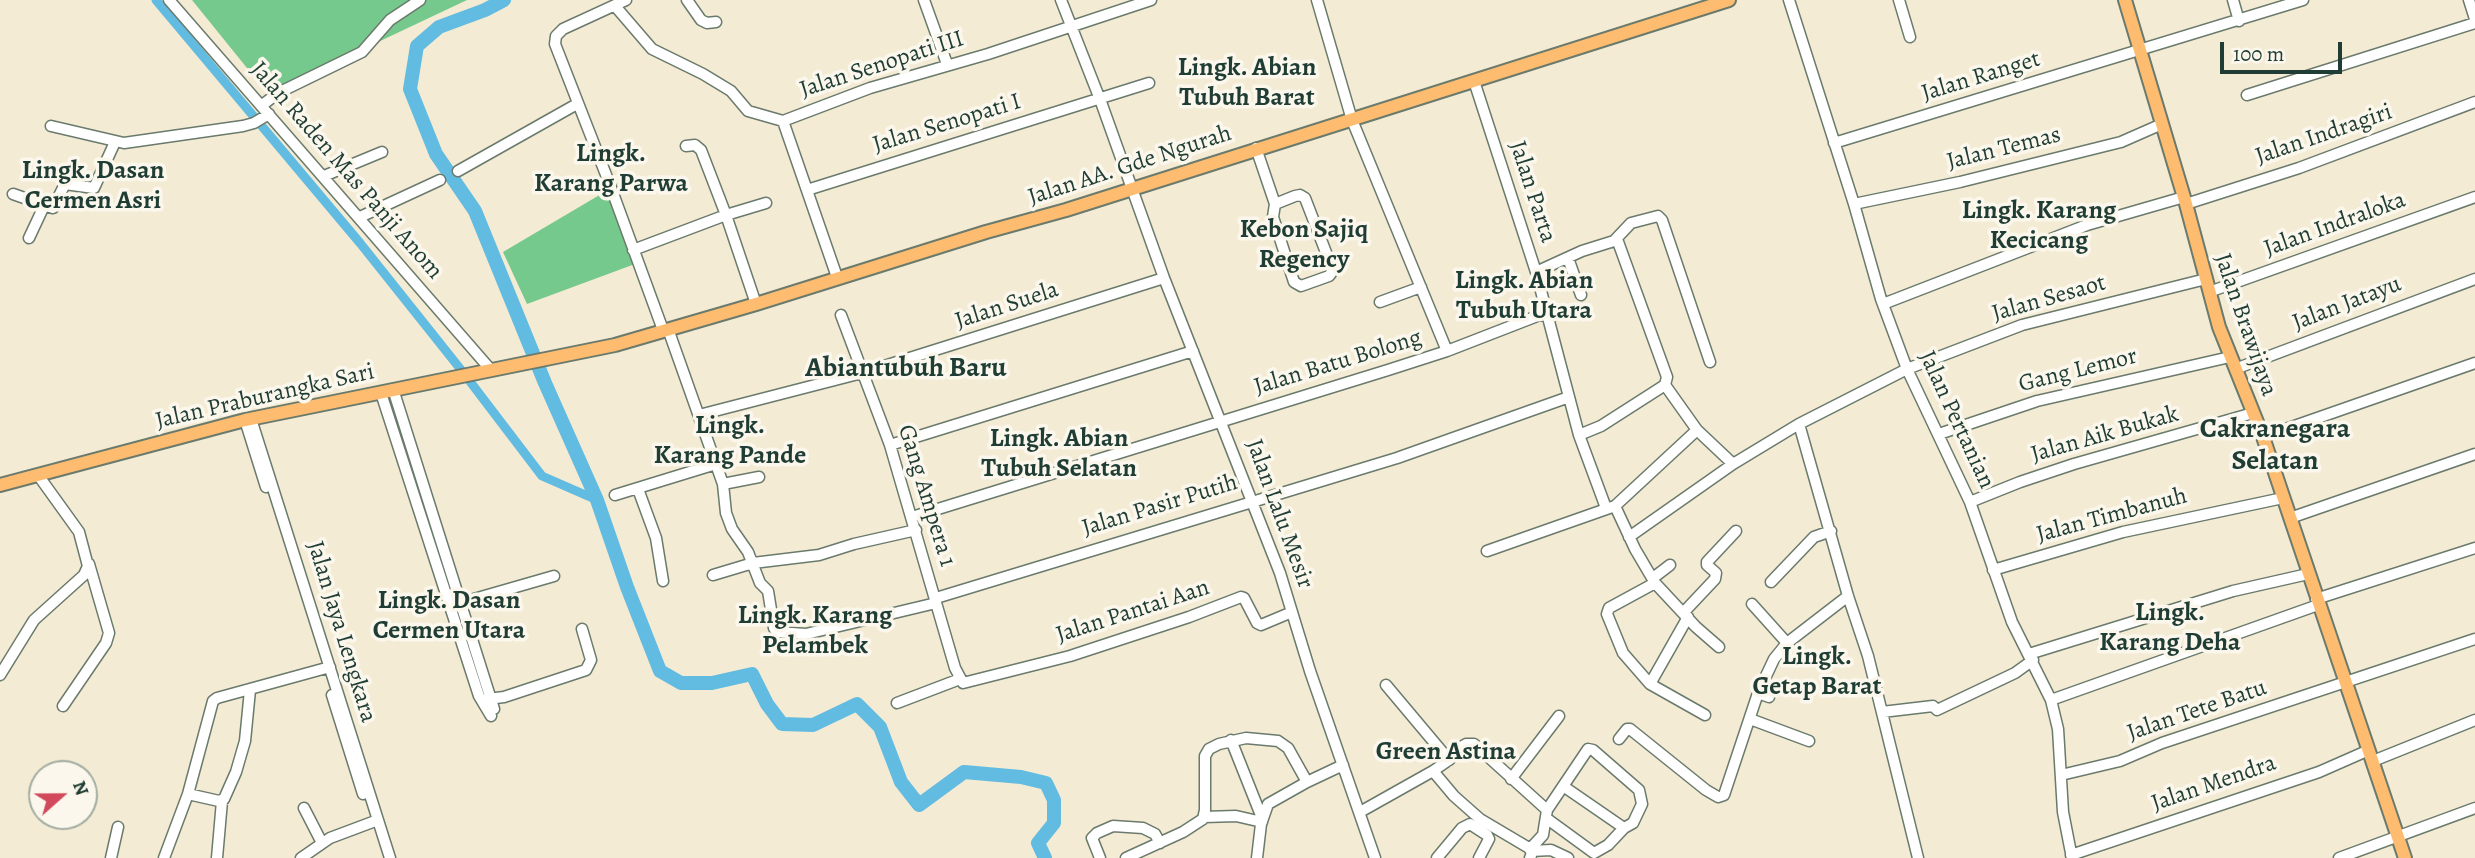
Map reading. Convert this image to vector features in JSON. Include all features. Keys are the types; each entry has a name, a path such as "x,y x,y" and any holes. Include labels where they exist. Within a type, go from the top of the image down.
{"main road":[{"name":"Jalan AA. Gde Ngurah","path":"540,361 615,345 1066,210 1474,81 1697,5 1730,0"},
{"name":"Jalan Brawijaya","path":"2125,0 2232,363 2263,437 2405,858"},
{"name":"Jalan Praburangka Sari","path":"0,485 248,420 540,361"}],"street":[{"name":"Jalan Raden Mas Panji Anom","path":"169,0 262,115 324,176 491,370"},
{"path":"51,126 115,142 180,136 262,115 278,93 362,52 390,20 420,0"},
{"path":"626,0 568,26 558,34 555,44 699,415 723,484 724,506 729,520 753,563"},
{"path":"687,0 701,20 707,23 716,22"},
{"path":"924,0 947,64"},
{"name":"Jalan Lalu Mesir","path":"1061,0 1164,278 1280,573 1375,858"},
{"name":"Jalan Senopati III","path":"837,277 783,121 870,88 1151,0"},
{"path":"1317,0 1352,120 1447,351"},
{"name":"Jalan Pertanian","path":"1789,0 1854,204 1882,304 1907,369 1970,502 2012,622 2051,700 2058,729 2063,812 2071,857"},
{"path":"1899,0 1910,37"},
{"path":"2233,0 2239,21"},
{"name":"Jalan Ranget","path":"1835,143 2303,0"},
{"path":"2247,95 2475,21 2469,0"},
{"path":"615,6 652,49 692,68 730,91 748,111 783,121"},
{"name":"Jalan Parta","path":"1474,81 1535,272 1579,435 1610,507 1654,580 1718,647"},
{"name":"Jalan Senopati I","path":"807,190 1149,83"},
{"name":"Jalan Indragiri","path":"1882,304 2087,225 2185,201 2299,168 2475,103"},
{"path":"458,172 577,104"},
{"name":"Jalan Temas","path":"1854,204 2121,142 2162,124"},
{"path":"13,194 54,208 65,184 94,188 115,142"},
{"path":"686,146 695,145 701,150 756,304"},
{"path":"1256,148 1275,204 1273,217 1295,285 1301,286 1329,276 1332,268 1305,198 1300,195 1275,204"},
{"path":"324,176 382,152"},
{"path":"360,217 440,180"},
{"name":"Jalan Indraloka","path":"2207,285 2475,197"},
{"path":"634,250 726,215 766,203"},
{"path":"29,238 44,206"},
{"path":"1535,272 1582,250 1617,239 1631,223 1658,216 1662,220 1710,362"},
{"path":"1579,435 1601,426 1665,384 1667,377 1617,239"},
{"path":"1568,258 1581,295"},
{"name":"Jalan Suela","path":"699,415 862,373 1164,278"},
{"name":"Jalan Jatayu","path":"2232,363 2475,279"},
{"name":"Jalan Sesaot","path":"1629,537 1733,464 1799,424 1907,369 2022,325 2207,285"},
{"path":"1380,302 1421,287"},
{"name":"Gang Ampera 1","path":"841,315 890,445 960,679"},
{"name":"Jalan Batu Bolong","path":"912,517 1447,351 1546,315"},
{"path":"890,445 1193,351"},
{"name":"Gang Lemor","path":"1940,434 2037,401 2232,363"},
{"path":"2263,437 2475,363"},
{"path":"1665,384 1697,430 1733,464"},
{"path":"387,391 460,620 479,696 486,699 504,697 586,670 591,660 582,629"},
{"name":"Jalan Pasir Putih","path":"753,563 760,583 768,591 774,628 779,633 806,634 936,600 1397,457 1569,397"},
{"name":"Jalan Aik Bukak","path":"1970,502 2074,464 2253,413"},
{"name":"Jalan Jaya Lengkara","path":"248,420 375,821 384,858"},
{"path":"1799,424 1868,656 1918,858"},
{"path":"1487,551 1610,507 1697,430"},
{"path":"2290,518 2475,454"},
{"path":"615,495 716,464"},
{"path":"38,475 75,525 82,540 109,633 106,643 63,706"},
{"path":"723,484 758,477"},
{"path":"638,489 656,538 663,581"},
{"name":"Jalan Timbanuh","path":"1993,570 2123,532 2283,498"},
{"path":"425,509 460,603 460,620"},
{"path":"713,575 753,563 819,555 916,530"},
{"path":"1650,684 1685,615 1715,579 1716,573 1707,562 1735,531"},
{"path":"1771,582 1814,537 1831,531"},
{"path":"2051,700 2317,602 2475,548"},
{"path":"0,675 34,620 84,575 89,564"},
{"path":"1670,565 1654,580 1609,608 1607,614 1623,653 1650,684 1704,715"},
{"path":"1882,712 1932,706 1937,710 2015,673 2031,657 2233,591 2308,574"},
{"path":"460,603 554,576"},
{"path":"1619,739 1630,729 1718,797 1726,792 1742,734 1767,672 1787,643 1848,596"},
{"name":"Jalan Pantai Aan","path":"960,679 963,683 971,683 1070,656 1241,597 1261,625 1292,612"},
{"path":"1752,604 1787,643"},
{"name":"Jalan Tete Batu","path":"2061,775 2120,761 2162,743 2475,639"},
{"path":"164,858 188,794 213,701 327,668"},
{"path":"897,703 960,679"},
{"path":"1386,685 1449,760"},
{"path":"216,858 222,800 236,772 245,741 250,690"},
{"path":"1758,693 1769,697"},
{"path":"486,699 494,715"},
{"path":"1511,779 1559,716"},
{"path":"1749,719 1809,741"},
{"name":"Jalan Mendra","path":"2071,857 2475,720"},
{"path":"1204,817 1205,756 1209,749 1231,740 1246,738 1278,741 1289,748 1307,782"},
{"path":"1231,740 1262,820"},
{"path":"1360,812 1433,771 1466,744 1474,744 1547,814 1594,853 1608,845 1624,828 1633,824 1642,804 1639,790 1593,750 1588,749 1547,814 1543,835 1530,853"},
{"path":"1257,858 1262,820 1271,801 1343,765"},
{"path":"1433,771 1454,796 1480,819 1530,853 1551,850 1569,858"},
{"path":"1563,786 1624,828"},
{"path":"188,794 222,800"},
{"path":"304,808 322,843"},
{"path":"2339,858 2475,808"},
{"path":"1126,858 1194,826 1204,817 1236,816 1262,820"},
{"path":"301,858 322,843 375,821"},
{"name":"Jalan Jaya Lengkara","path":"375,821 390,858"},
{"path":"1437,858 1466,825 1470,824 1489,839 1479,858"},
{"path":"1100,858 1092,838 1114,826 1150,830 1156,834 1160,843"},
{"path":"111,858 118,827"}],"green space":[{"path":"192,0 467,0 268,94"},
{"path":"608,190 635,264 527,304 503,252"}],"waterway":[{"path":"156,0 360,243 542,476 597,500"},
{"path":"504,0 439,27 417,46 410,89 436,154 475,211 545,383 597,500 660,671 681,683 712,683 752,674 767,704 782,724 813,725 857,704 880,727 901,782 919,805 964,772 1021,777 1046,783 1054,800 1054,823 1038,843 1045,858"}],"district":[{"name":"Lingk. Abian Tubuh Barat","path":"1247,84"},
{"name":"Lingk. Karang Parwa","path":"611,170"},
{"name":"Lingk. Dasan Cermen Asri","path":"93,187"},
{"name":"Lingk. Karang Kecicang","path":"2039,227"},
{"name":"Kebon Sajiq Regency","path":"1304,246"},
{"name":"Lingk. Abian Tubuh Utara","path":"1524,297"},
{"name":"Abiantubuh Baru","path":"906,369"},
{"name":"Lingk. Karang Pande","path":"730,442"},
{"name":"Cakranegara Selatan","path":"2275,446"},
{"name":"Lingk. Abian Tubuh Selatan","path":"1059,455"},
{"name":"Lingk. Dasan Cermen Utara","path":"449,617"},
{"name":"Lingk. Karang Deha","path":"2170,629"},
{"name":"Lingk. Karang Pelambek","path":"815,632"},
{"name":"Lingk. Getap Barat","path":"1817,673"},
{"name":"Green Astina","path":"1446,753"}]}
